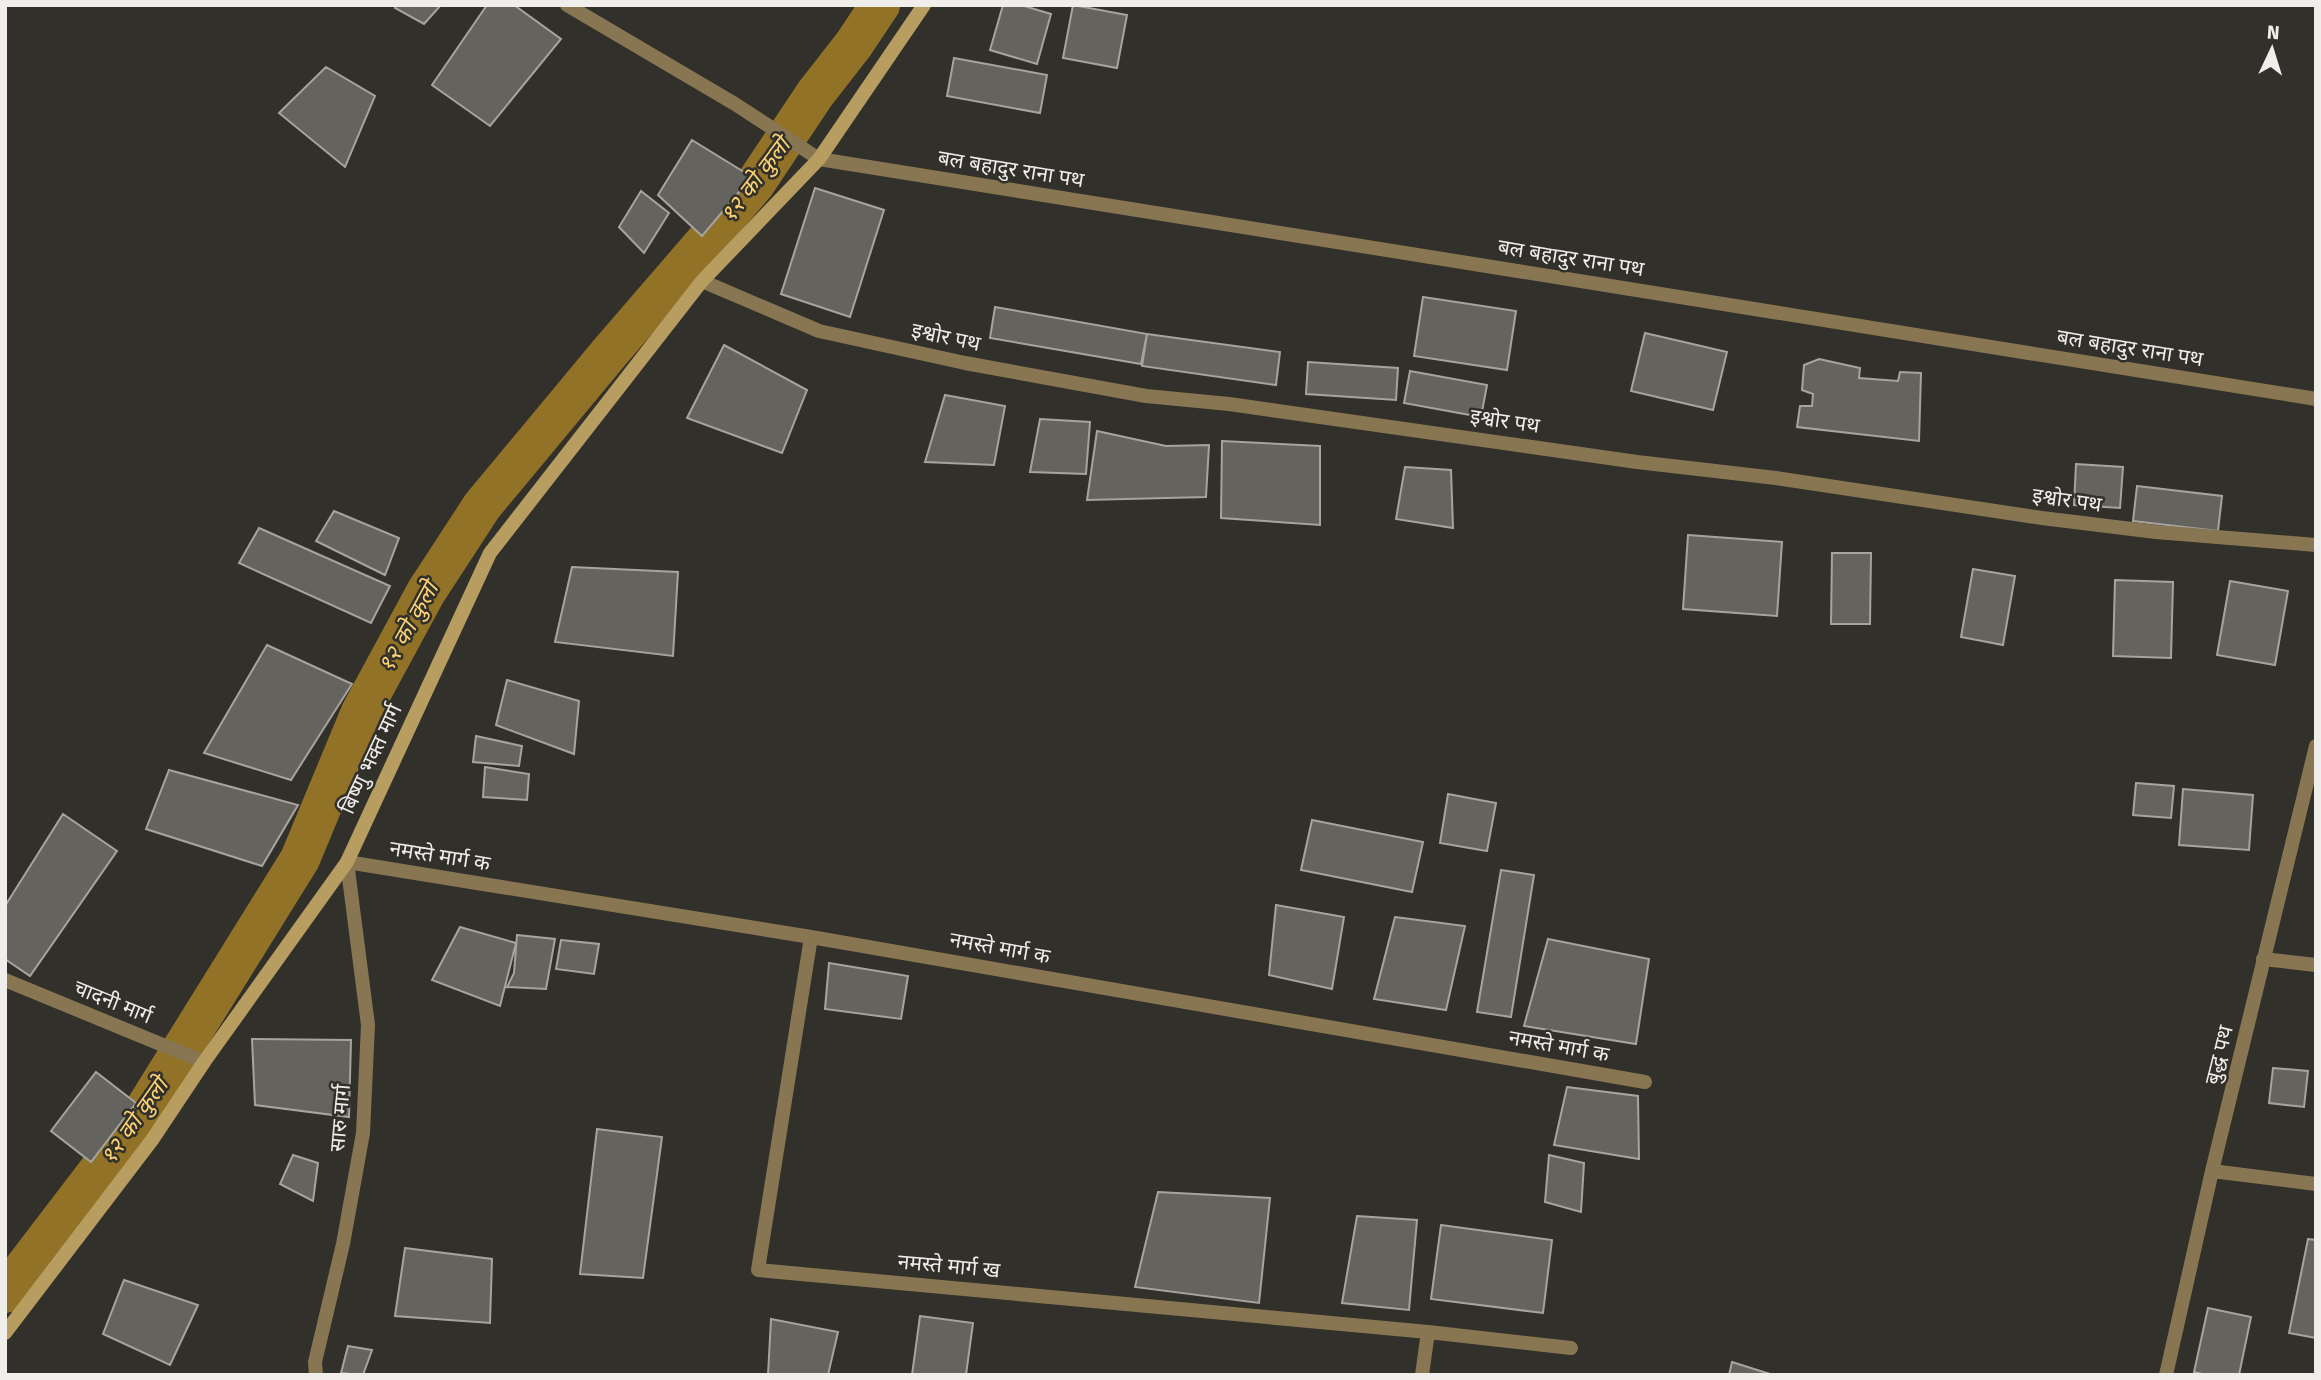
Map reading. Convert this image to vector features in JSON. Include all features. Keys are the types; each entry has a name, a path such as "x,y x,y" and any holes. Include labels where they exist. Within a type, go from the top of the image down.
{"street":[{"path":"567,5 735,104 819,159"},
{"name":"बिष्णु भक्त मार्ग","path":"7,1325 152,1140 199,1059 346,862 489,553 702,281 819,159 924,5"},
{"name":"बल बहादुर राना पथ","path":"819,159 2316,399"},
{"name":"इश्वोर पथ","path":"702,281 819,331 965,363 1146,396 1229,404 1637,462 1776,478 2042,518 2156,532 2316,545"},
{"name":"बुद्ध पथ","path":"2166,1375 2212,1171 2316,746"},
{"name":"नमस्ते मार्ग क","path":"346,862 811,937 1645,1082"},
{"name":"सारु मार्ग","path":"316,1375 316,1362 343,1244 363,1133 368,1025 346,862"},
{"name":"नमस्ते मार्ग ख","path":"811,937 758,1270 1428,1332"},
{"path":"2263,959 2316,965"},
{"name":"चादनी मार्ग","path":"5,980 199,1059"},
{"path":"2212,1171 2316,1184"},
{"path":"1422,1375 1428,1332 1572,1348"}],"building":[{"path":"397,5 441,5 424,24 395,8"},
{"path":"487,5 514,5 561,39 490,126 432,85"},
{"path":"1003,5 1021,5 1051,14 1037,64 990,50"},
{"path":"1073,5 1127,15 1117,68 1063,58"},
{"path":"954,58 1047,75 1040,113 947,96"},
{"path":"326,67 375,96 345,167 279,113"},
{"path":"692,140 752,177 702,236 658,195"},
{"path":"815,188 884,210 850,317 781,294"},
{"path":"641,191 669,213 644,253 619,227"},
{"path":"1423,297 1516,311 1507,370 1414,356"},
{"path":"995,307 1147,334 1141,364 990,338"},
{"path":"1645,333 1727,352 1713,410 1631,391"},
{"path":"1147,334 1280,352 1276,385 1142,366"},
{"path":"724,345 807,390 782,453 687,418"},
{"path":"1819,359 1860,368 1859,378 1898,381 1900,372 1921,373 1919,441 1797,427 1800,406 1812,406 1813,394 1802,390 1804,365"},
{"path":"1308,362 1398,368 1396,400 1306,394"},
{"path":"1410,371 1487,385 1481,417 1404,403"},
{"path":"945,395 1005,406 994,465 925,462"},
{"path":"1040,419 1090,422 1086,474 1030,472"},
{"path":"1097,431 1166,446 1209,445 1206,497 1087,500"},
{"path":"1222,441 1320,446 1320,525 1221,518"},
{"path":"2076,464 2123,467 2120,508 2074,505"},
{"path":"1405,467 1451,470 1453,528 1396,519"},
{"path":"2137,486 2222,496 2218,531 2133,521"},
{"path":"334,511 399,538 385,575 316,541"},
{"path":"259,528 390,586 371,623 239,563"},
{"path":"1688,535 1782,542 1777,616 1683,609"},
{"path":"1832,553 1871,553 1870,624 1831,624"},
{"path":"572,567 678,572 673,656 555,642"},
{"path":"1973,569 2015,576 2003,645 1961,637"},
{"path":"2115,580 2173,582 2171,658 2113,656"},
{"path":"2230,581 2288,591 2275,665 2217,655"},
{"path":"267,645 352,684 291,780 204,753"},
{"path":"507,680 579,701 574,754 496,725"},
{"path":"476,736 522,746 519,766 473,762"},
{"path":"485,767 529,774 527,800 483,797"},
{"path":"169,770 298,805 262,866 146,829"},
{"path":"2136,783 2174,786 2171,818 2133,815"},
{"path":"2183,789 2253,795 2249,850 2179,845"},
{"path":"1448,794 1496,803 1487,851 1440,843"},
{"path":"63,814 117,851 30,976 5,959 5,906"},
{"path":"1312,820 1423,842 1412,892 1301,870"},
{"path":"1501,870 1534,875 1511,1017 1477,1012"},
{"path":"1276,905 1344,917 1332,989 1269,975"},
{"path":"1395,917 1465,926 1446,1010 1374,999"},
{"path":"460,927 516,943 500,1006 432,980"},
{"path":"517,935 555,939 546,989 507,987 514,973"},
{"path":"1548,939 1649,959 1636,1044 1524,1026"},
{"path":"561,940 599,944 594,974 556,969"},
{"path":"829,963 908,976 901,1019 825,1009"},
{"path":"252,1039 351,1040 349,1117 255,1105"},
{"path":"2273,1068 2308,1071 2304,1107 2269,1103"},
{"path":"96,1072 136,1103 91,1162 51,1131"},
{"path":"1567,1087 1638,1096 1639,1159 1554,1145"},
{"path":"597,1129 662,1137 643,1278 580,1274"},
{"path":"293,1155 318,1163 313,1201 280,1184"},
{"path":"1549,1155 1584,1163 1581,1212 1545,1202"},
{"path":"1158,1192 1270,1198 1259,1303 1135,1287"},
{"path":"1357,1216 1417,1220 1409,1310 1342,1303"},
{"path":"1441,1225 1552,1240 1543,1313 1431,1299"},
{"path":"2308,1239 2316,1240 2316,1338 2289,1333"},
{"path":"405,1248 492,1259 490,1323 395,1316"},
{"path":"124,1280 198,1305 170,1365 103,1334"},
{"path":"2208,1308 2251,1317 2239,1375 2206,1375 2194,1372"},
{"path":"920,1316 973,1323 966,1375 912,1375"},
{"path":"771,1319 838,1332 828,1375 768,1375"},
{"path":"348,1346 372,1350 363,1375 341,1373"},
{"path":"1732,1362 1770,1374 1770,1375 1729,1375"}],"waterway":[{"name":"१२ को कुलो","path":"5,1293 141,1115 300,859 361,712 426,592 482,506 755,184 815,94 880,5"}]}
